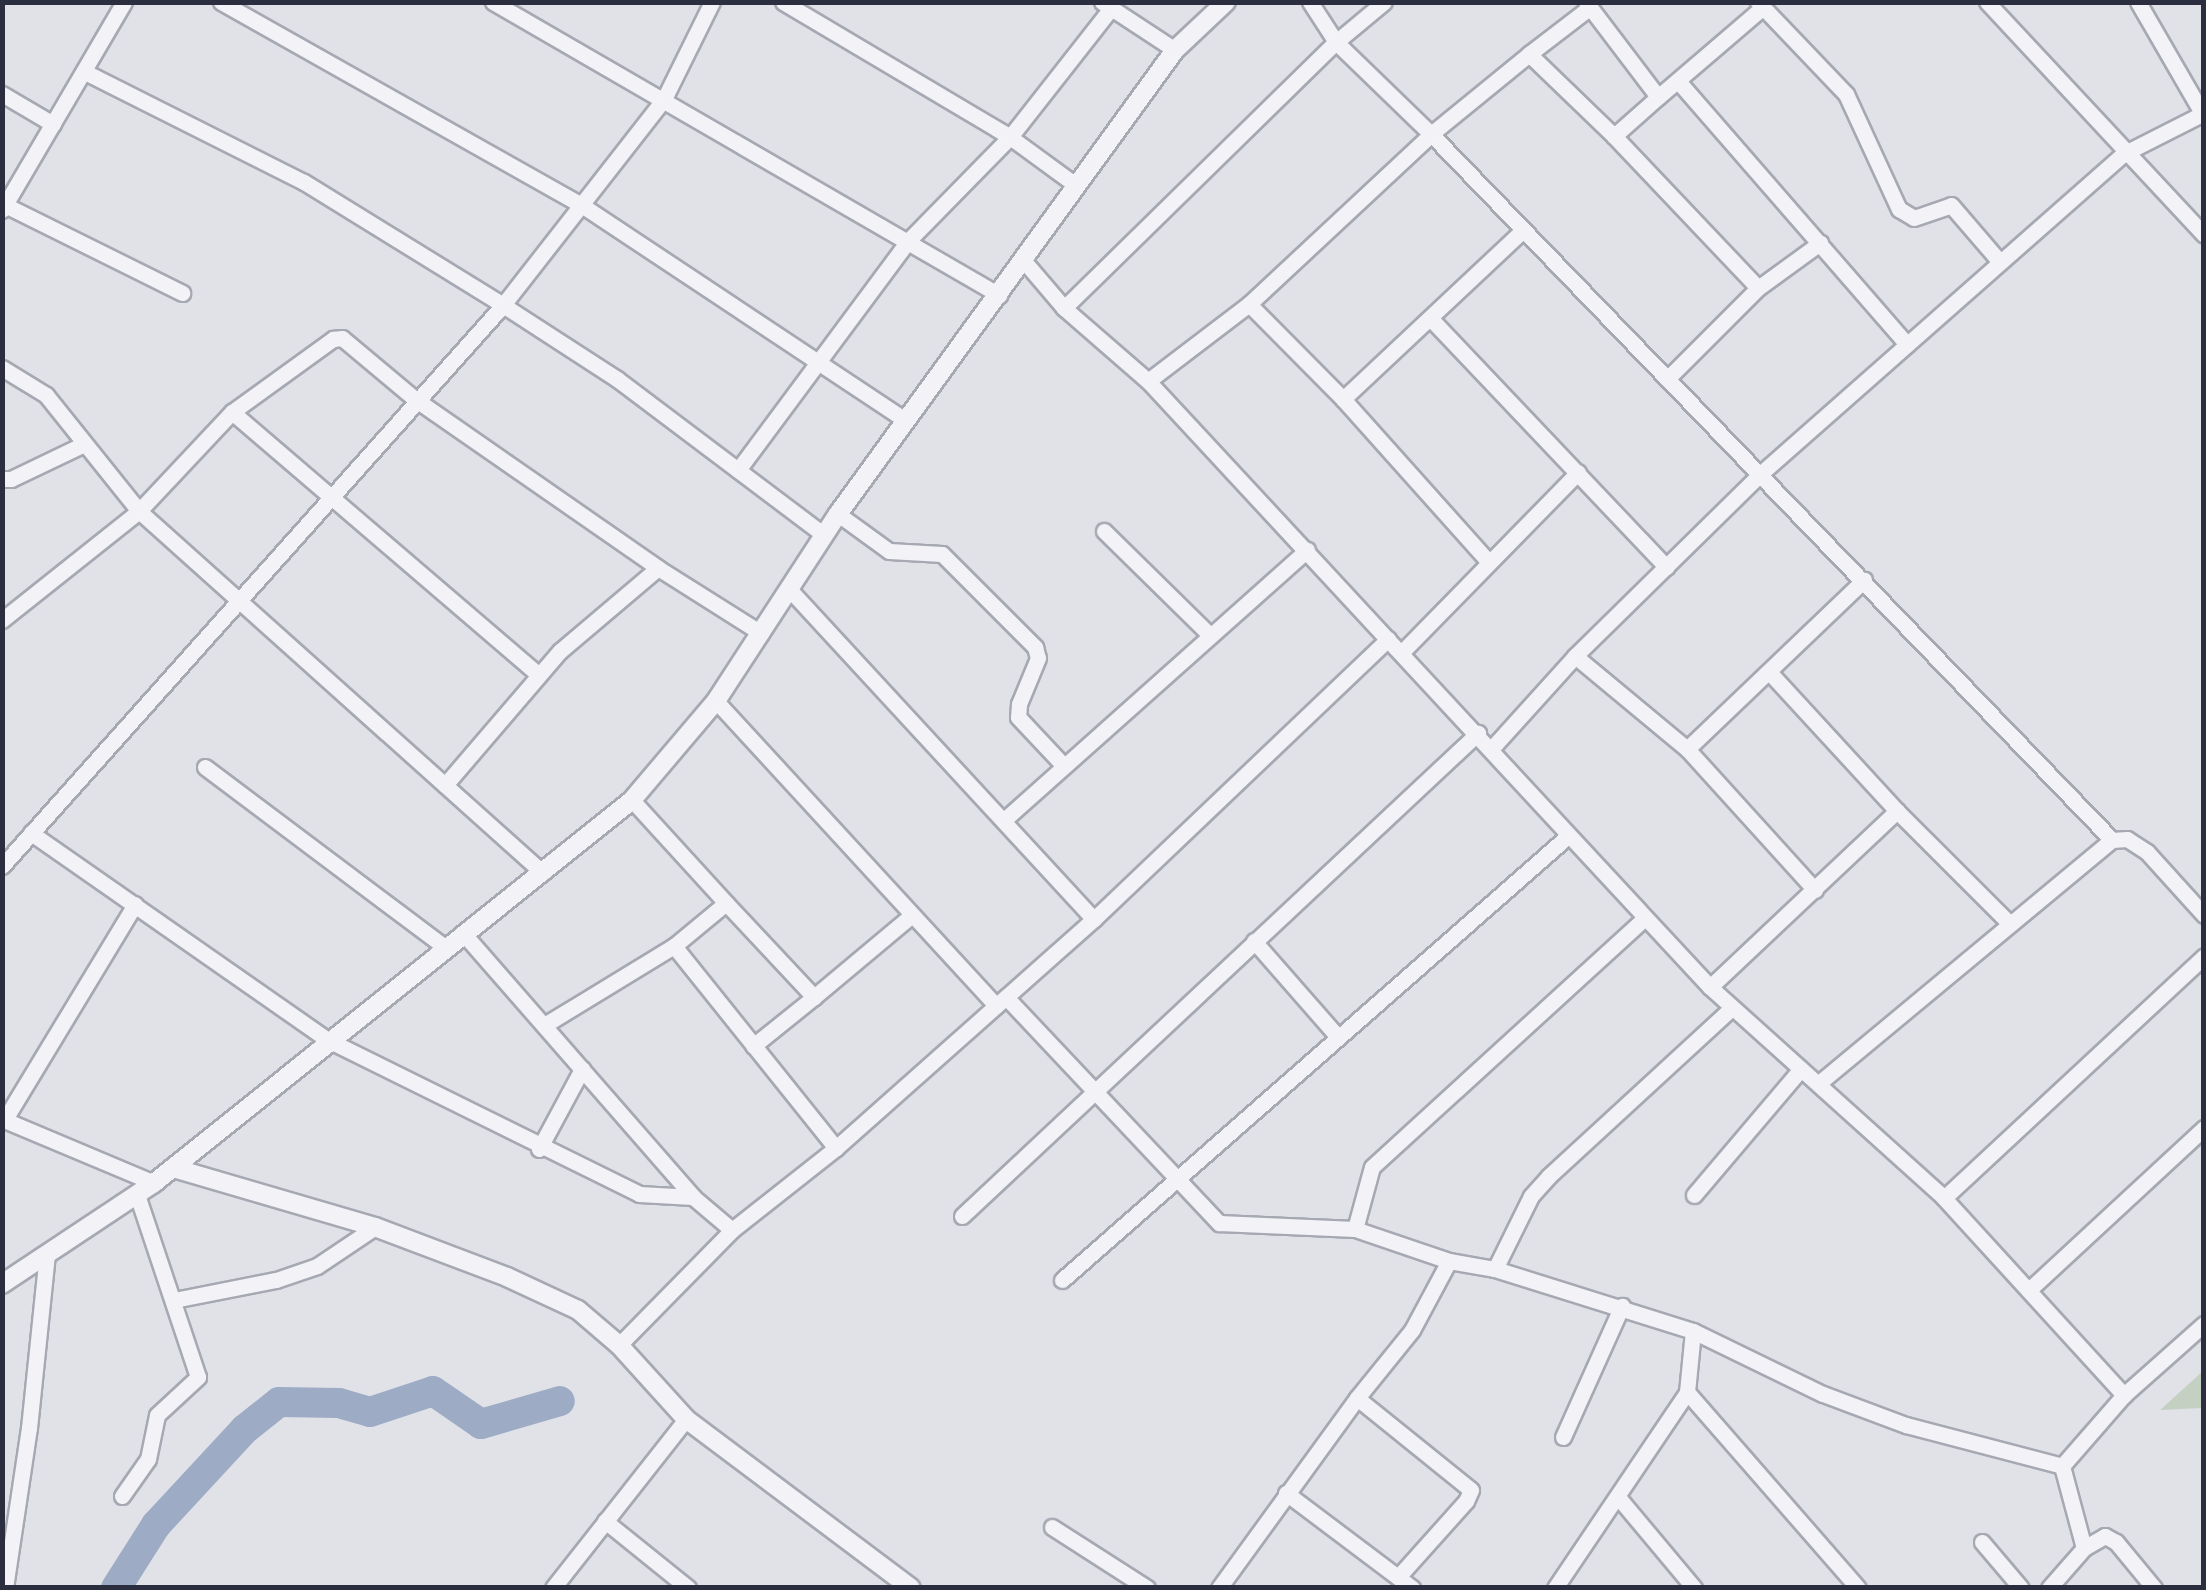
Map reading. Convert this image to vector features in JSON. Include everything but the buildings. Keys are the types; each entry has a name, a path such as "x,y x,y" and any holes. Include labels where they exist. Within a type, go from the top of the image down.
{"street":[{"path":"124,2 4,207 182,293"},
{"path":"222,2 583,206 904,420"},
{"path":"492,2 999,294"},
{"path":"2,866 503,304 664,99 712,2"},
{"path":"783,2 1010,137 1077,186"},
{"path":"2,1284 138,1195 632,800 716,702 823,534 1175,50 1226,2"},
{"path":"1310,2 1336,42 1431,134 2112,840"},
{"path":"1064,308 1336,42 1384,2"},
{"path":"1987,2 2204,235"},
{"path":"1492,748 1575,656 1758,476 2125,153 2203,113 2138,2"},
{"path":"738,470 816,360 909,240 1010,137 1106,5 1175,50"},
{"path":"1148,381 1250,304 1431,134 1588,5 1658,97"},
{"path":"1614,136 1760,5 1846,94 1899,210 1914,218 1951,204 2000,262"},
{"path":"1529,54 1614,136 1758,288"},
{"path":"85,72 304,182 503,304 616,379 823,534"},
{"path":"1678,81 1906,344"},
{"path":"2,94 53,124"},
{"path":"1343,400 1524,230"},
{"path":"1666,379 1758,288 1820,243"},
{"path":"1024,261 1064,308 1148,381 1710,987 1944,1198 2031,1288 2124,1394"},
{"path":"1250,304 1343,400 1487,560"},
{"path":"1431,320 1666,567"},
{"path":"2,620 138,511 232,412 333,339 342,338 415,399 658,568 760,633"},
{"path":"2,368 46,395 138,511 543,873"},
{"path":"232,412 538,674"},
{"path":"2,479 11,479 82,445"},
{"path":"1401,652 1487,560 1578,472"},
{"path":"838,514 889,551 942,554 1035,647 1038,658 1019,704 1018,717 1063,766"},
{"path":"1104,531 1210,634"},
{"path":"1004,820 1307,550"},
{"path":"444,785 560,650 658,568"},
{"path":"1687,748 1864,580"},
{"path":"790,590 1094,920"},
{"path":"619,1345 732,1230 836,1148 1094,920 1388,639"},
{"path":"1575,656 1687,748 1815,890"},
{"path":"1769,672 1897,811 2008,922"},
{"path":"716,702 911,916 1180,1178 1219,1223 1354,1229 1449,1261 1495,1269 1692,1331 1823,1394 1906,1425 2062,1466"},
{"path":"962,1216 1478,733"},
{"path":"205,767 445,946"},
{"path":"632,800 814,997"},
{"path":"1710,987 1897,811"},
{"path":"32,834 328,1040 539,1149 638,1194 693,1197"},
{"path":"1062,1280 1568,836"},
{"path":"1819,1083 2008,922 2112,840 2127,839 2148,852 2204,915"},
{"path":"2,840 18,849"},
{"path":"546,1024 674,946 726,903"},
{"path":"135,904 4,1119 154,1182"},
{"path":"753,1046 911,916"},
{"path":"1354,1229 1372,1166 1645,918"},
{"path":"463,933 693,1197 732,1230"},
{"path":"1254,941 1338,1037"},
{"path":"674,946 836,1148"},
{"path":"1944,1198 2204,956"},
{"path":"1495,1269 1531,1196 1549,1176 1732,1008"},
{"path":"539,1149 582,1069"},
{"path":"1694,1195 1801,1069"},
{"path":"2031,1288 2204,1128"},
{"path":"173,1168 375,1228 541,1291 578,1310 619,1345 686,1419 911,1588"},
{"path":"122,1496 148,1459 157,1415 198,1377 138,1195"},
{"path":"174,1300 276,1280 317,1266 375,1228"},
{"path":"5,1588 30,1428 47,1256"},
{"path":"1220,1588 1357,1398 1412,1330 1449,1261"},
{"path":"1563,1437 1622,1306"},
{"path":"2062,1466 2124,1394 2204,1324"},
{"path":"1555,1588 1687,1392 1692,1331"},
{"path":"1687,1392 1858,1588"},
{"path":"1286,1494 1405,1584 1471,1490 1357,1398"},
{"path":"553,1588 686,1419"},
{"path":"2062,1466 2084,1548"},
{"path":"1618,1497 1694,1588"},
{"path":"605,1521 688,1588"},
{"path":"1052,1526 1147,1588"},
{"path":"2049,1588 2084,1548 2105,1536 2116,1542 2154,1588"},
{"path":"1982,1542 2021,1588"}],"green space":[{"path":"2203,1371 2203,1408 2160,1410"}],"waterway":[{"path":"116,1588 156,1525 245,1429 279,1402 339,1403 370,1412 433,1391 481,1424 560,1401"}]}
